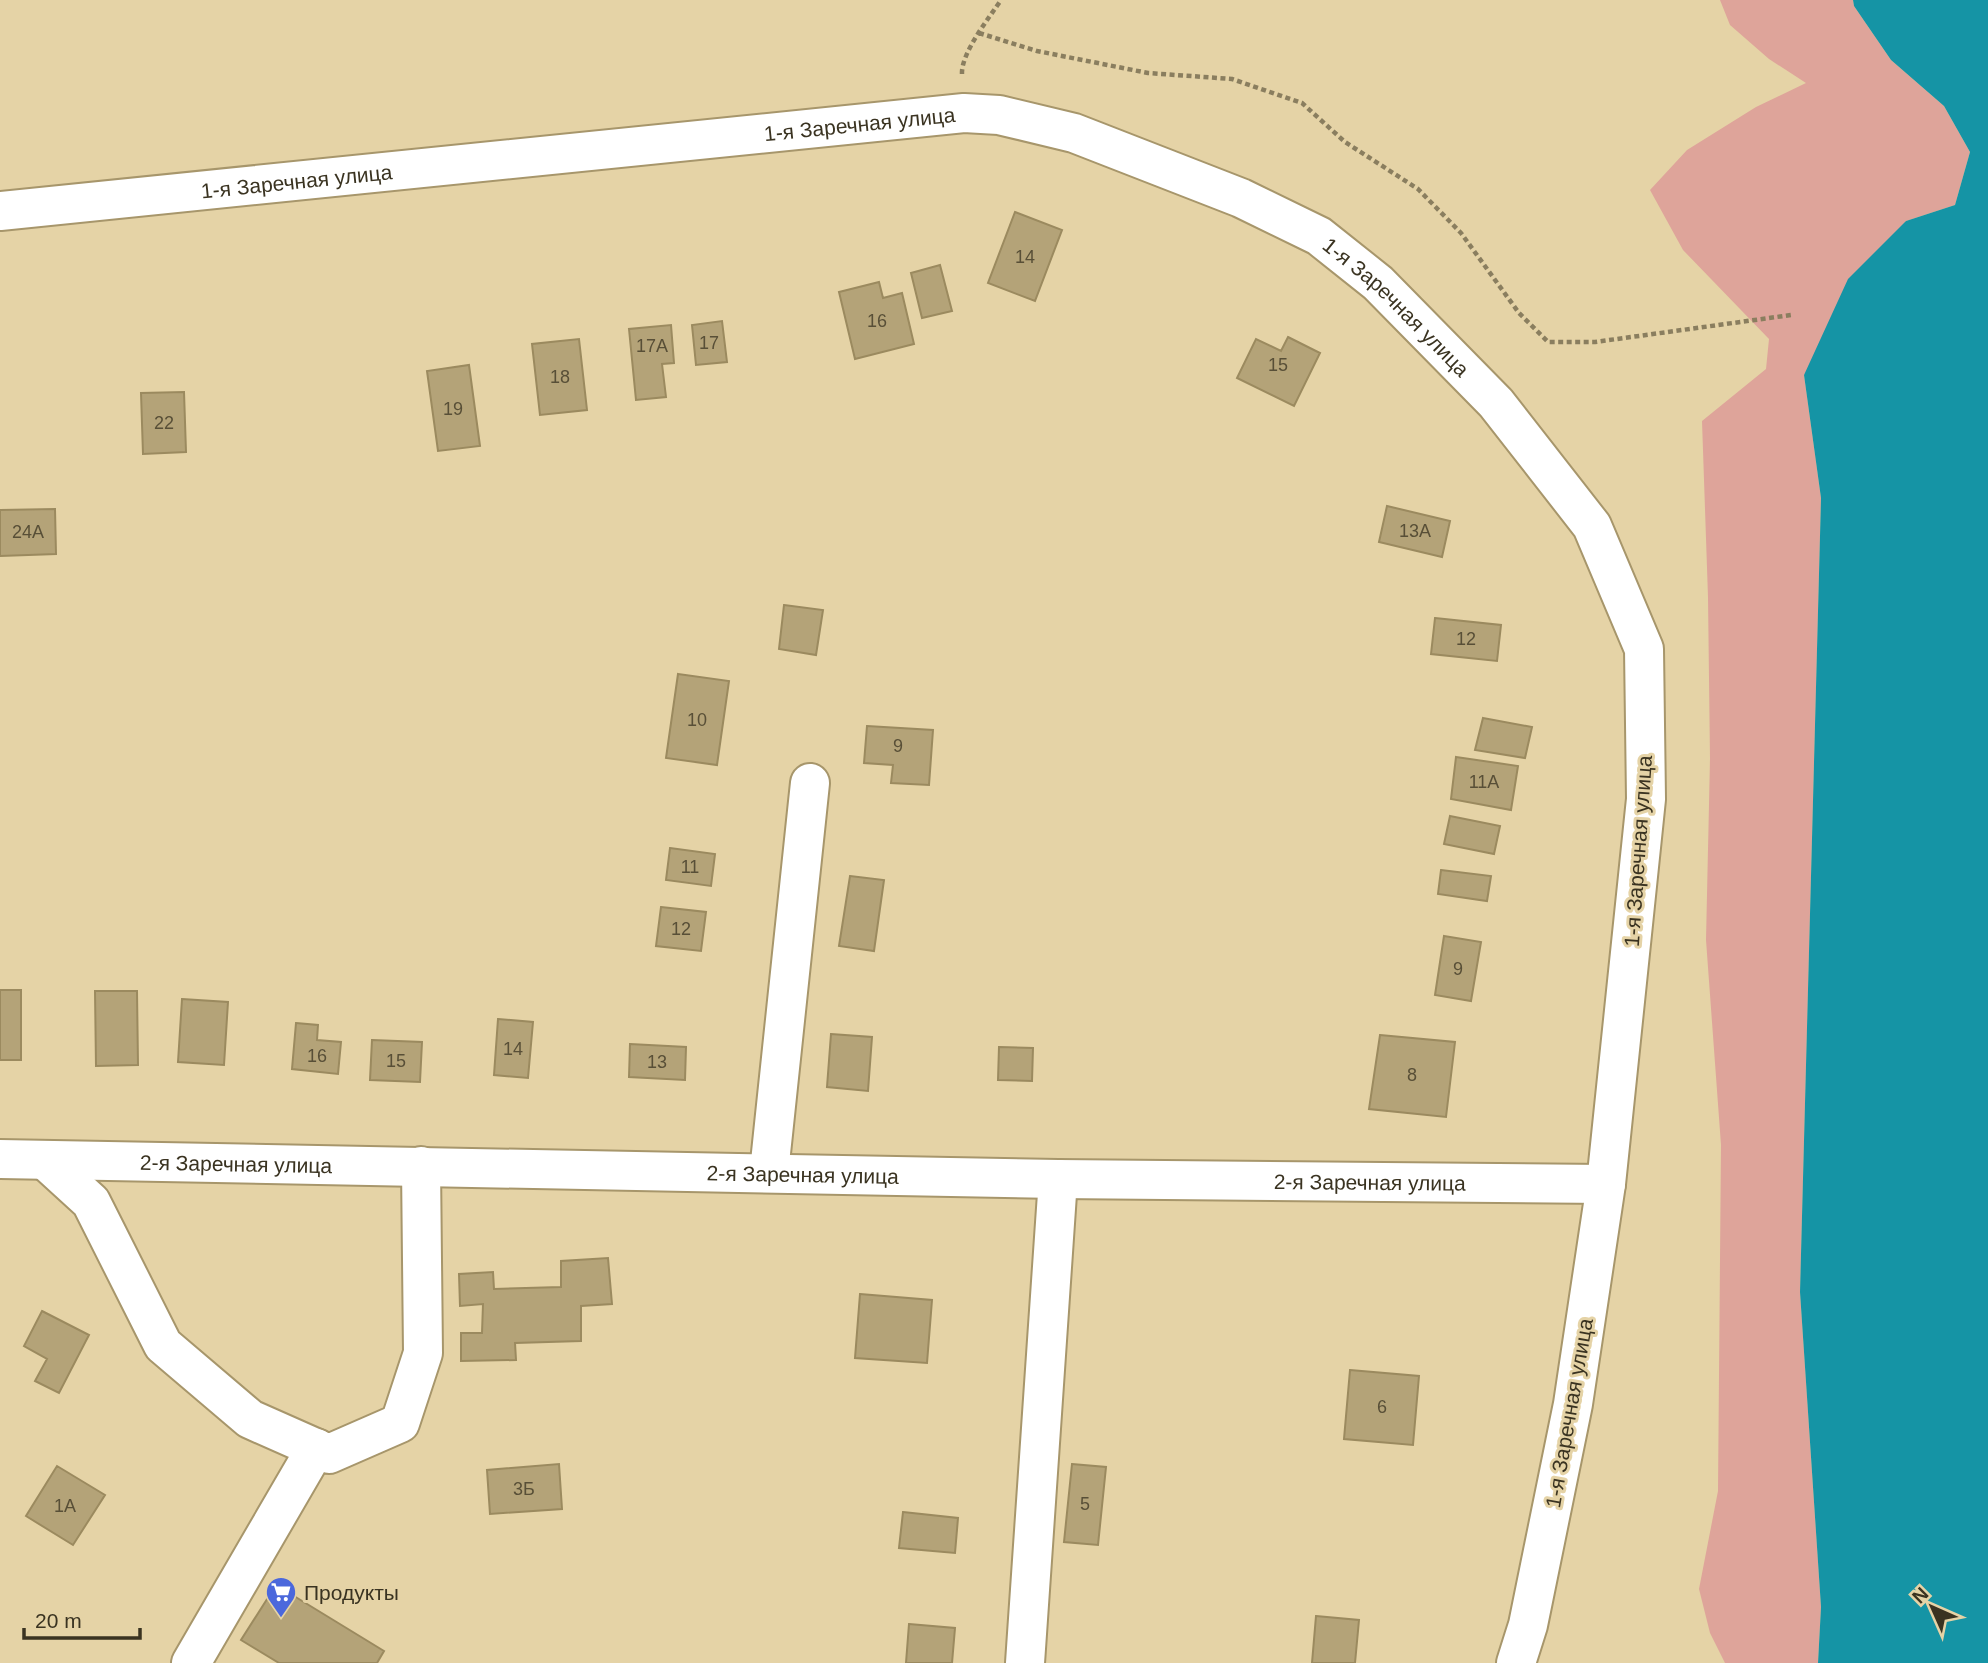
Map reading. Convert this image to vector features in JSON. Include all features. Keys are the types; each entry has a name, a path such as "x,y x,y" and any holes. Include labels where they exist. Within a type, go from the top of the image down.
{"street":[{"name":"1-я Заречная улица","path":"0,211 964,113 999,115 1074,134 1241,198 1319,236 1378,283 1496,403 1592,526 1644,649 1646,799 1606,1184 1573,1404 1528,1626 1516,1663"},
{"path":"769,1172 810,783"},
{"name":"2-я Заречная улица","path":"0,1159 1058,1178 1606,1184"},
{"path":"45,1160 91,1202 163,1345 250,1419 329,1454 400,1423 423,1353 421,1166"},
{"path":"1025,1663 1058,1178"},
{"path":"191,1663 316,1448"}],"path":[{"path":"964,113 962,66 979,33 1001,0"},
{"path":"979,33 1037,51 1148,73 1232,79 1302,103 1345,142 1418,189 1461,233 1519,313 1548,342 1595,342 1791,315"}],"shaded area":[{"path":"1720,0 1853,0 1854,6 1891,60 1944,106 1970,152 1955,205 1906,221 1804,375 1821,498 1800,1292 1821,1607 1818,1663 1725,1663 1710,1633 1699,1589 1718,1491 1721,1145 1706,940 1710,759 1702,421 1766,369 1769,339 1683,250 1650,190 1687,150 1756,107 1806,83 1769,59 1730,25"}],"water":[{"path":"1853,0 1988,0 1988,1663 1818,1663 1821,1607 1800,1292 1821,498 1804,375 1848,279 1906,221 1955,205 1970,152 1944,106 1891,60 1854,6"}],"building":[{"path":"1015,212 1062,230 1035,301 988,283"},
{"path":"940,265 952,311 922,318 911,273"},
{"path":"879,282 883,298 902,293 914,344 855,359 839,292"},
{"path":"722,321 727,362 696,365 692,325"},
{"path":"671,325 674,363 662,364 666,397 636,400 629,329"},
{"path":"1288,337 1320,353 1294,406 1237,378 1256,339 1281,351"},
{"path":"579,339 587,410 540,415 532,344"},
{"path":"469,365 480,446 438,451 427,371"},
{"path":"184,392 186,452 143,454 141,393"},
{"path":"1387,506 1450,521 1442,557 1379,542"},
{"path":"55,509 56,554 0,556 0,510"},
{"path":"784,605 823,610 816,655 779,649"},
{"path":"1435,618 1501,625 1497,661 1431,654"},
{"path":"678,674 729,681 717,765 666,758"},
{"path":"1483,718 1532,727 1525,758 1475,750"},
{"path":"867,726 933,730 929,785 891,783 893,765 864,763"},
{"path":"1456,757 1518,766 1511,810 1451,799"},
{"path":"1450,816 1500,826 1494,854 1444,844"},
{"path":"670,848 715,854 711,886 666,880"},
{"path":"1441,870 1491,876 1487,901 1438,894"},
{"path":"850,876 884,880 874,951 839,946"},
{"path":"661,907 706,912 701,951 656,946"},
{"path":"1444,936 1481,942 1471,1001 1435,995"},
{"path":"0,990 21,990 21,1060 0,1060"},
{"path":"95,991 137,991 138,1065 96,1066"},
{"path":"182,999 228,1002 224,1065 178,1062"},
{"path":"498,1019 533,1022 528,1078 494,1075"},
{"path":"296,1023 318,1025 317,1040 341,1042 338,1074 292,1069"},
{"path":"831,1034 872,1037 868,1091 827,1087"},
{"path":"1380,1035 1455,1042 1446,1117 1369,1109"},
{"path":"372,1040 422,1042 420,1082 370,1080"},
{"path":"630,1044 686,1047 685,1080 629,1077"},
{"path":"999,1047 1033,1048 1032,1081 998,1080"},
{"path":"608,1258 612,1304 581,1306 581,1341 515,1343 516,1360 461,1361 461,1333 482,1333 483,1304 460,1306 459,1274 493,1272 494,1289 561,1287 561,1261"},
{"path":"860,1294 932,1300 927,1363 855,1358"},
{"path":"42,1311 89,1335 59,1393 35,1381 47,1359 24,1346"},
{"path":"1350,1370 1419,1376 1413,1445 1344,1439"},
{"path":"559,1464 562,1509 490,1514 487,1470"},
{"path":"1072,1464 1106,1467 1098,1545 1064,1542"},
{"path":"57,1466 105,1495 73,1545 26,1516"},
{"path":"903,1512 958,1518 955,1553 899,1548"},
{"path":"276,1585 384,1651 377,1663 279,1663 241,1640"},
{"path":"1316,1616 1359,1620 1355,1663 1312,1663"},
{"path":"909,1624 955,1628 952,1663 906,1663"}],"place":[{"name":"Продукты","path":"281,1619"}]}
